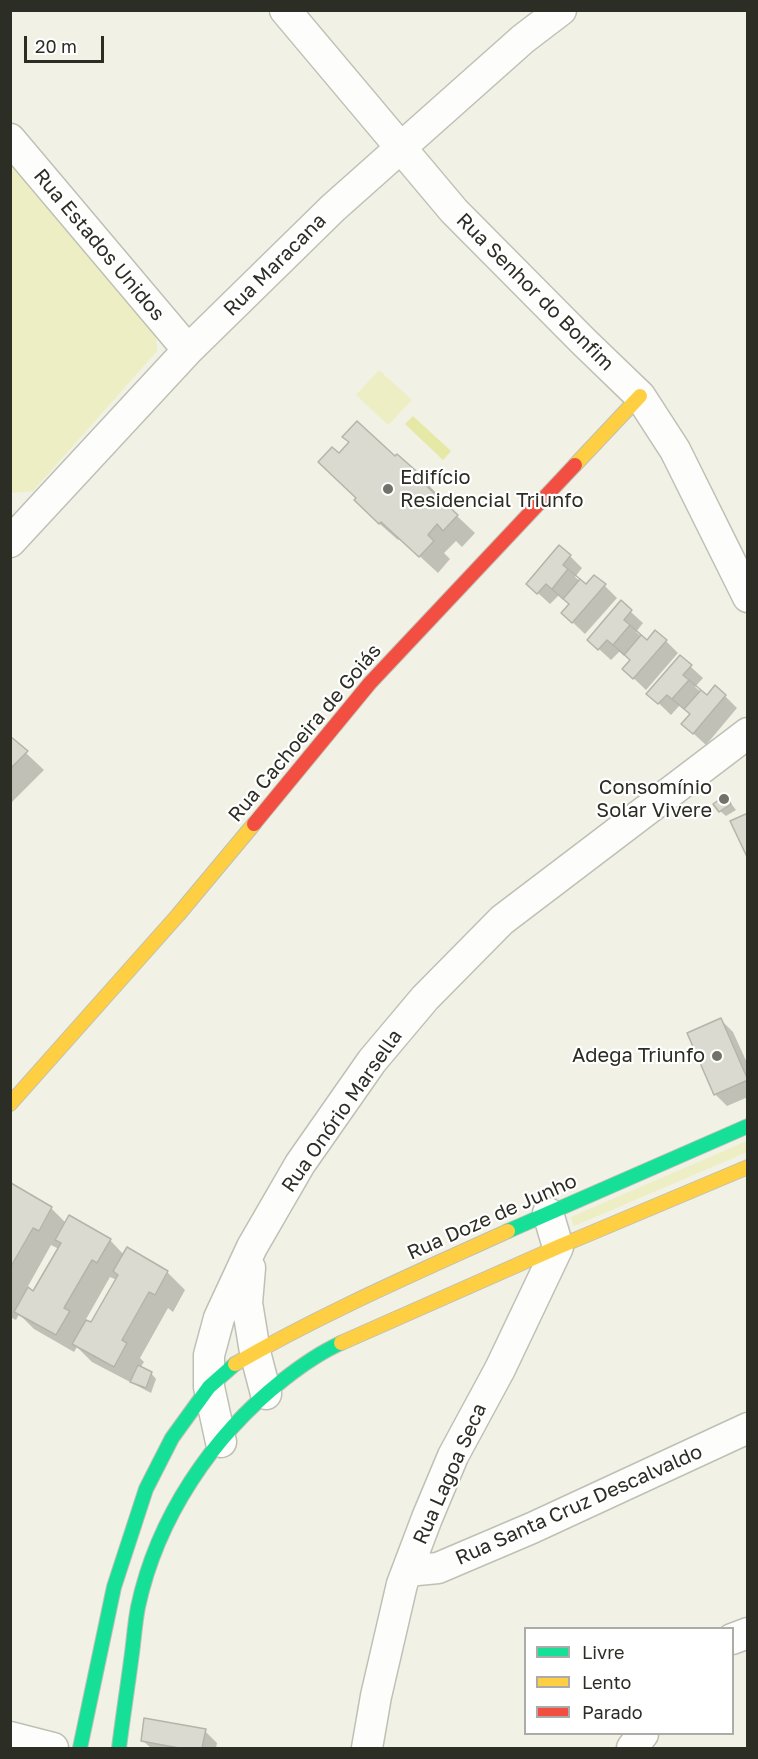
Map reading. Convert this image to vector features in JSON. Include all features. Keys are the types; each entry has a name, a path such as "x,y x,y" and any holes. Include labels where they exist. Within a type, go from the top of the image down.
{"street":[{"name":"Rua Senhor do Bonfim","path":"285,10 454,211 640,396 675,450 747,597"},
{"name":"Rua Maracana","path":"10,542 188,350 333,208 523,39 561,10"},
{"name":"Rua Estados Unidos","path":"10,139 188,350"},
{"name":"Rua Cachoeira de Goiás","path":"10,1104 178,915 370,683 640,396"},
{"name":"Rua Onório Marsella","path":"220,1442 209,1387 208,1355 219,1318 252,1247 300,1164 372,1060 425,998 502,920 747,733"},
{"name":"Rua Doze de Junho","path":"80,1749 114,1587 146,1489 172,1438 209,1387 235,1364 255,1352 365,1296 548,1212 747,1126"},
{"path":"119,1749 138,1607 163,1532 182,1496 220,1442 266,1394 313,1357 558,1247 747,1167"},
{"path":"548,1212 558,1247"},
{"path":"252,1247 247,1303 255,1352 266,1394"},
{"name":"Rua Lagoa Seca","path":"367,1749 378,1685 402,1584 427,1518 453,1456 500,1369 558,1247"},
{"name":"Rua Santa Cruz Descalvaldo","path":"407,1571 438,1568 532,1528 747,1428"},
{"path":"633,1749 642,1735"},
{"path":"10,1737 53,1749"}],"shaded area":[{"path":"10,161 156,334 157,351 33,491 12,493 10,492"},
{"path":"379,370 412,400 388,425 356,395"},
{"path":"413,416 451,451 443,460 405,424"},
{"path":"747,1141 747,1152 574,1226 571,1217"}],"building":[{"name":"Edifício Residencial Triunfo","path":"357,421 395,456 397,454 423,477 420,480 458,515 443,531 437,524 428,535 434,541 419,557 381,522 379,524 354,500 356,498 318,462 332,447 339,453 349,442 342,437"},
{"path":"559,545 571,555 563,565 586,584 594,575 606,584 572,623 561,613 569,604 546,584 537,594 526,584"},
{"path":"568,569 580,579 563,599 552,589"},
{"path":"621,600 632,610 624,620 647,640 655,630 667,640 633,679 622,669 630,660 619,650 607,640 598,650 587,640"},
{"path":"630,625 641,635 624,655 613,645"},
{"path":"680,655 692,665 683,675 707,695 715,685 726,695 693,734 681,724 690,714 667,695 658,704 646,694"},
{"path":"689,680 701,690 684,709 672,699"},
{"path":"10,736 28,751 10,769"},
{"name":"Consomínio Solar Vivere","path":"726,795 731,804 719,812 713,804"},
{"path":"748,813 748,859 730,821"},
{"name":"Adega Triunfo","path":"721,1018 748,1080 714,1095 687,1033"},
{"path":"11,1183 52,1207 39,1231 33,1228 10,1268"},
{"path":"69,1215 111,1239 97,1263 92,1260 64,1308 70,1311 56,1335 14,1312 28,1287 33,1291 61,1243 55,1240"},
{"path":"127,1247 168,1271 155,1295 149,1292 122,1340 127,1343 114,1367 72,1344 86,1320 91,1322 118,1275 113,1271"},
{"path":"138,1365 152,1372 146,1388 130,1382"},
{"path":"144,1718 206,1729 202,1748 179,1748 141,1741"}],"traffic: fast":[{"path":"508,1231 748,1126"},
{"path":"119,1748 138,1607 147,1574 174,1511 191,1481 211,1453 257,1402 304,1364 341,1343"},
{"path":"80,1748 114,1587 146,1489 172,1438 209,1387 235,1364"}],"traffic: slow":[{"path":"575,465 640,396"},
{"path":"10,1104 178,915 254,824"},
{"path":"341,1343 558,1247 748,1167"},
{"path":"235,1364 336,1311 508,1231"}],"traffic: jam":[{"path":"254,824 370,683 575,465"}],"place":[{"name":"Edifício Residencial Triunfo","path":"388,489"},
{"name":"Consomínio Solar Vivere","path":"724,799"},
{"name":"Adega Triunfo","path":"717,1056"}]}
